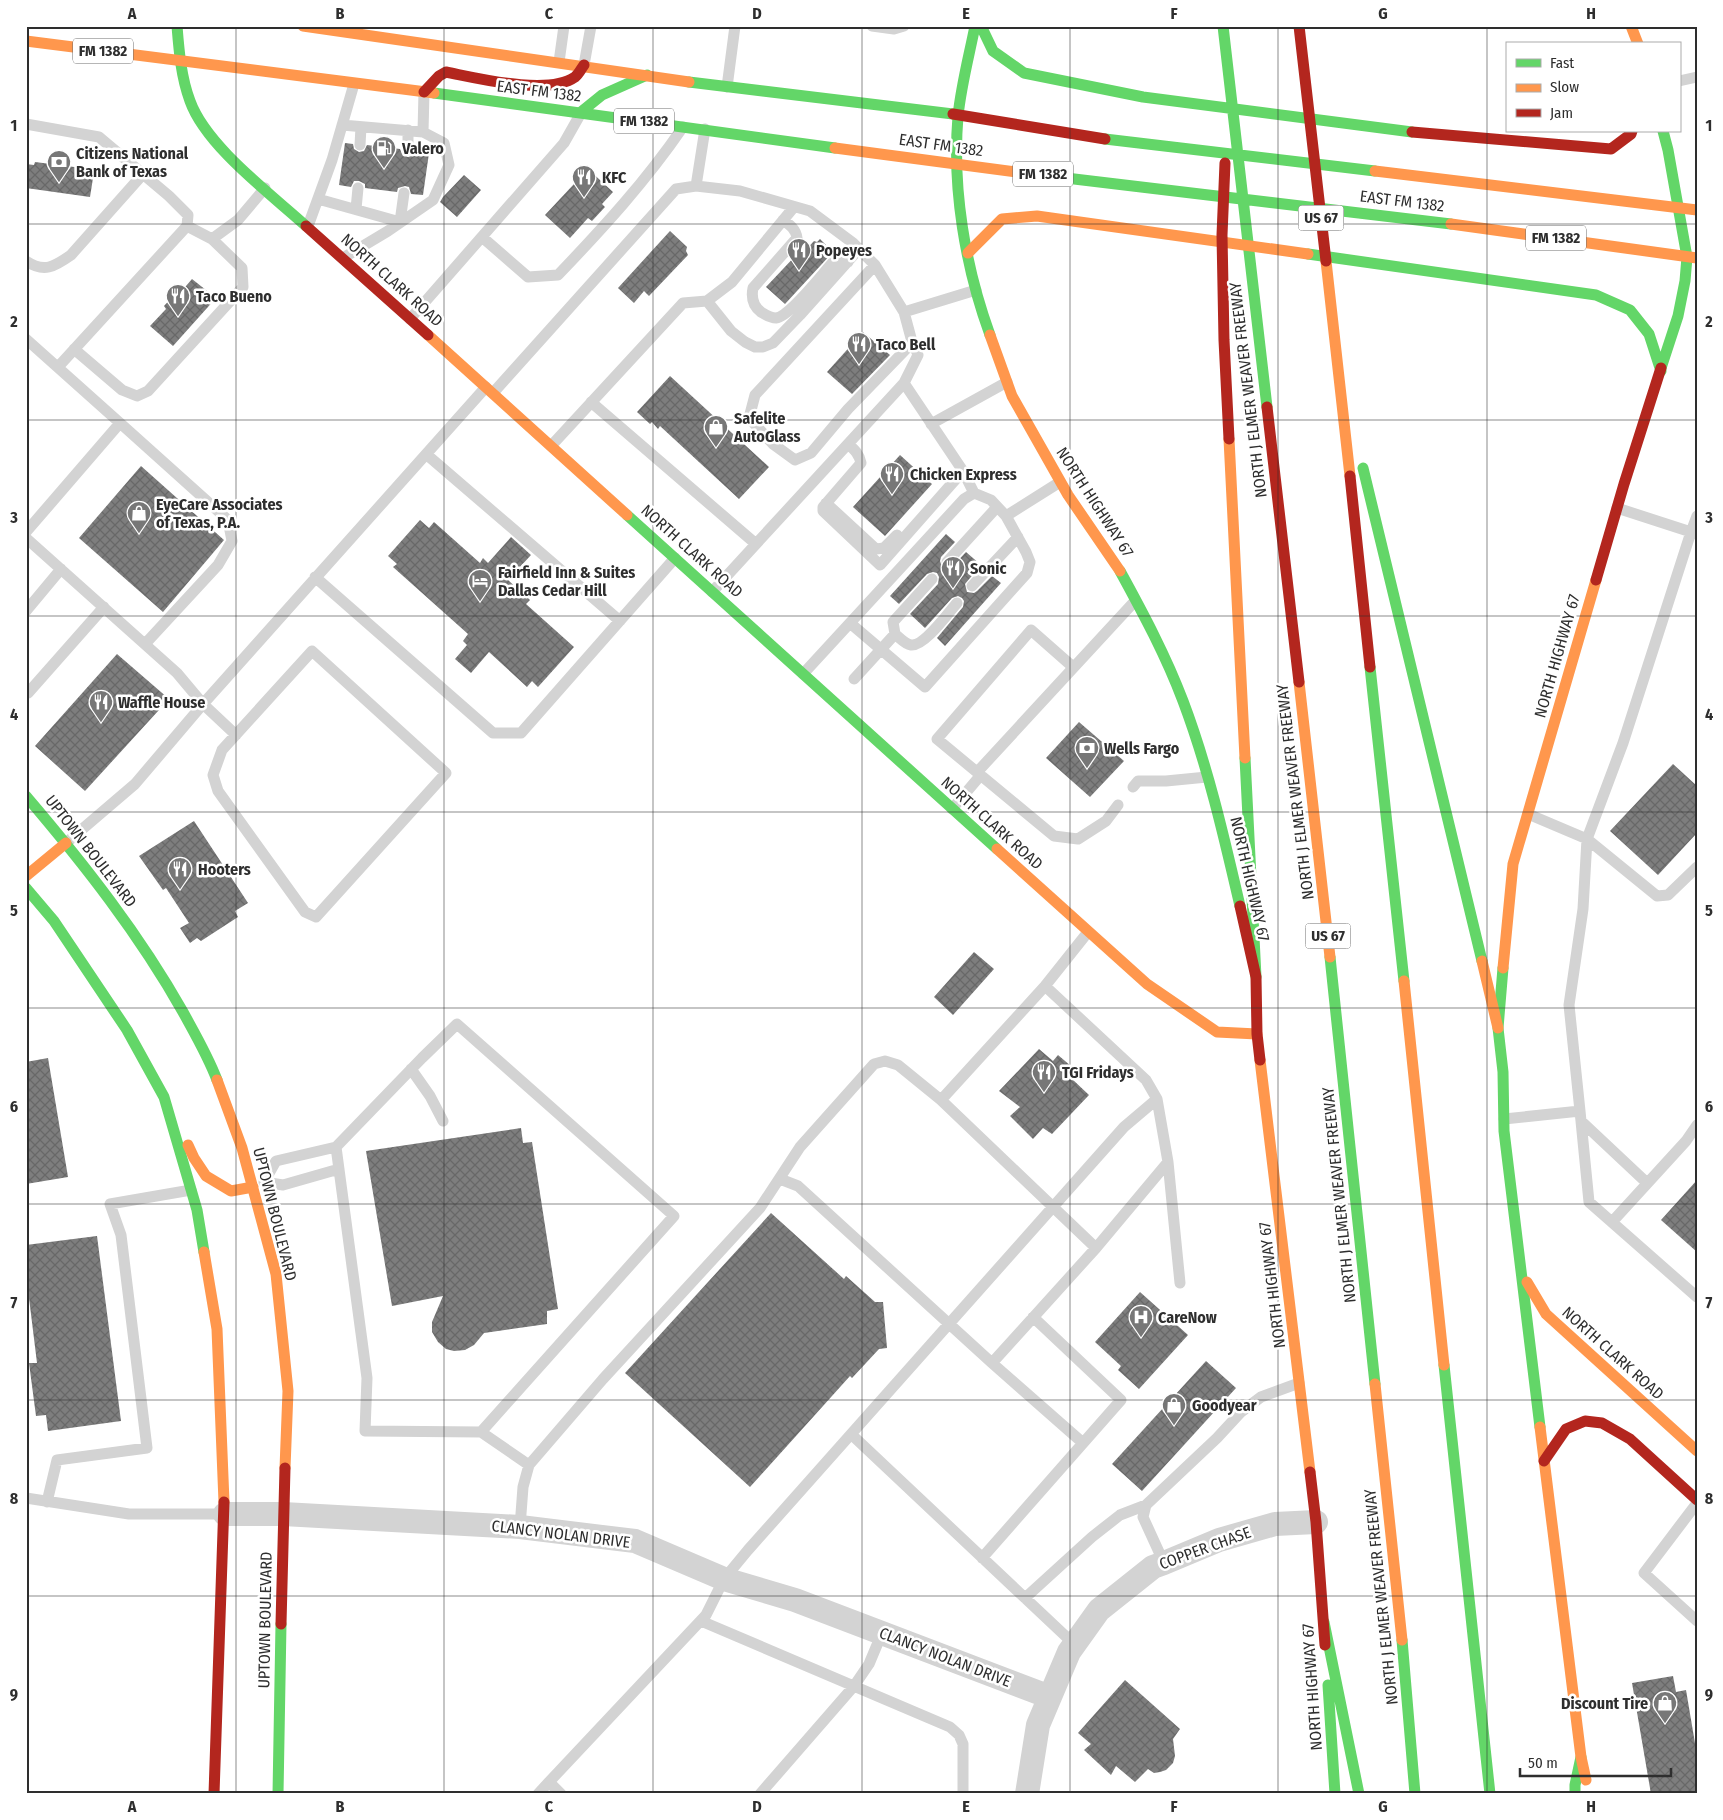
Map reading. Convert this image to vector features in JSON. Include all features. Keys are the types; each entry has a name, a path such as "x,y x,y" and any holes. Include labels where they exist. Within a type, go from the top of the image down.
{"main road":[{"name":"NORTH CLARK ROAD","path":"177,26 187,92 200,122 231,158 1147,984 1217,1032 1257,1034"},
{"name":"EAST FM 1382","path":"303,26 344,29 727,87 958,115 1131,143 1424,176 1697,210"},
{"name":"NORTH HIGHWAY 67","path":"975,26 958,115 956,164 962,223 976,290 1012,396 1068,496 1119,569 1136,600 1183,701 1218,810 1256,977 1257,1034 1316,1522 1335,1794"},
{"path":"982,26 993,51 1024,73 1143,97 1414,132 1611,149 1632,132"},
{"name":"NORTH J ELMER WEAVER FREEWAY","path":"1223,26 1325,910 1403,1651 1415,1794"},
{"name":"US 67","path":"1299,26 1343,411 1490,1794"},
{"path":"1631,26 1637,42"},
{"name":"FM 1382","path":"26,41 181,61"},
{"name":"EAST FM 1382","path":"181,61 581,112 956,164 1426,220 1692,258"},
{"path":"424,92 439,76 446,72 524,85 547,85 572,79 584,65"},
{"path":"581,112 602,95 647,75"},
{"path":"1229,79 1222,235 1224,340 1256,977"},
{"name":"NORTH HIGHWAY 67","path":"1588,1794 1581,1757 1521,1270 1504,1119 1503,1072 1498,1028 1513,864 1617,508 1678,316 1685,280 1692,258 1678,208 1663,132"},
{"path":"968,253 1002,219 1037,216 1596,295 1630,310 1649,334 1661,371"},
{"path":"1343,411 1351,420 1360,454 1498,1028"},
{"name":"UPTOWN BOULEVARD","path":"26,796 100,886 163,976 210,1060 242,1148 276,1274 288,1391 283,1514 278,1794"},
{"path":"26,876 66,843"},
{"path":"26,888 54,921 126,1030 183,1132 194,1158 206,1176 231,1190 253,1187"},
{"path":"164,1097 197,1210 217,1329 225,1514 214,1794"},
{"name":"NORTH CLARK ROAD","path":"1521,1270 1546,1314 1697,1451"},
{"path":"1544,1461 1566,1429 1585,1421 1602,1423 1630,1439 1697,1502"},
{"path":"1324,1622 1360,1794"},
{"path":"1575,1794 1581,1757"}],"street":[{"name":"CLANCY NOLAN DRIVE","path":"225,1514 283,1514 520,1527 635,1541 724,1579 795,1600 1050,1697"},
{"name":"COPPER CHASE","path":"1027,1794 1038,1725 1069,1652 1099,1610 1153,1567 1219,1540 1275,1524 1316,1522"}],"lane":[{"path":"559,62 564,26"},
{"path":"584,65 591,26"},
{"path":"727,87 735,26"},
{"path":"872,26 894,29 904,26"},
{"path":"1680,81 1697,77"},
{"path":"308,226 332,160 354,84"},
{"path":"424,92 424,132"},
{"path":"410,318 564,143 581,112"},
{"path":"26,124 100,137 188,214 187,226 58,367"},
{"path":"342,125 424,132 444,143 450,165 433,200 343,258"},
{"path":"482,237 528,277 558,276 618,212 663,156 683,126"},
{"path":"360,145 361,127"},
{"path":"696,186 705,129"},
{"path":"408,130 408,150"},
{"path":"26,260 35,266 44,268 56,266 83,242 144,174"},
{"path":"66,843 135,784 203,704 426,454 489,390 676,189 696,186 740,191 810,211 859,249 875,265 904,312 918,355 904,383 712,592"},
{"path":"212,239 238,220 265,188"},
{"path":"356,210 358,188"},
{"path":"400,222 404,193"},
{"path":"318,199 400,222"},
{"path":"551,446 683,303 707,301 732,282 794,206"},
{"path":"783,220 792,227 797,238 752,288 751,297 759,310 768,316 775,318 793,308 837,258 848,262"},
{"path":"74,349 122,390 136,396 148,391 243,287 242,268 212,239 187,226"},
{"path":"707,301 731,331 755,347 763,347 773,343 859,249"},
{"path":"875,265 755,395 749,418 773,444 796,460 811,454 848,409 913,342"},
{"path":"904,312 976,290"},
{"path":"26,339 228,520 232,541 218,564 146,644"},
{"path":"931,424 1007,382"},
{"path":"850,622 925,687 1027,573 1030,562 1006,516 991,500 974,493 963,471 904,383"},
{"path":"591,402 756,544"},
{"path":"26,532 120,423"},
{"path":"848,444 855,450 861,463 826,503 823,511 880,565 963,471"},
{"path":"426,454 620,621"},
{"path":"1006,516 1060,482"},
{"path":"826,503 876,549 884,548 936,491 940,488 949,487"},
{"path":"803,674 964,499 974,493"},
{"path":"946,562 997,507"},
{"path":"1617,508 1694,533"},
{"path":"1697,516 1694,533 1623,743 1588,839 1582,909 1569,1005 1589,1202 1697,1297"},
{"path":"972,586 1018,537"},
{"path":"26,538 177,673 203,704 236,735"},
{"path":"316,578 493,733 520,733 676,558"},
{"path":"26,611 61,569"},
{"path":"932,579 893,622 895,634 909,645 916,645 925,639 957,603"},
{"path":"952,808 980,776 980,769 1136,600"},
{"path":"26,691 28,693 104,607"},
{"path":"1073,667 1031,630 937,739 1054,836 1078,839 1106,821 1118,805"},
{"path":"854,679 895,634"},
{"path":"312,651 446,773 316,917 305,912 218,791 213,775 222,750 236,735 312,651"},
{"path":"1133,787 1138,781 1166,781 1208,777"},
{"path":"1528,814 1588,839 1657,896 1668,895 1697,867"},
{"path":"941,1100 1045,986 1088,932"},
{"path":"1045,986 1146,1080 1157,1099 1168,1162 1180,1284"},
{"path":"264,1182 276,1161 336,1147 457,1024 674,1216 481,1432"},
{"path":"520,1527 523,1486 529,1465 603,1379 760,1208 800,1147 874,1064 885,1061 898,1065 941,1100 1096,1248"},
{"path":"411,1070 430,1096 443,1121"},
{"path":"538,1794 706,1615 724,1579 1124,1127 1157,1099"},
{"path":"1504,1119 1580,1116 1647,1183"},
{"path":"1612,1222 1686,1141 1697,1125"},
{"path":"336,1147 366,1378 365,1431 481,1432 529,1465"},
{"path":"992,1363 1096,1248 1168,1162"},
{"path":"253,1187 264,1182 283,1184 339,1169"},
{"path":"780,1179 798,1186 992,1363 1083,1443"},
{"path":"47,1502 57,1460 147,1448 121,1235 110,1204 191,1190"},
{"path":"982,1558 1122,1400 1033,1317"},
{"path":"1025,1598 1092,1537 1120,1515 1146,1505 1217,1438 1241,1412 1261,1397 1299,1383"},
{"path":"852,1435 1074,1644"},
{"path":"26,1498 129,1514 225,1514"},
{"path":"1697,1502 1644,1573 1697,1621"},
{"path":"1146,1505 1143,1517 1164,1563"},
{"path":"700,1621 950,1727 959,1735 963,1744 964,1794"},
{"path":"760,1794 854,1686 869,1664 882,1633"},
{"path":"549,1782 561,1794"}],"building":[{"name":"Valero","path":"345,143 353,144 354,149 359,152 364,151 367,145 400,149 402,154 408,157 412,156 415,151 429,153 423,195 411,194 409,187 405,186 398,188 397,192 365,188 365,184 359,181 354,181 351,187 339,185"},
{"name":"Citizens National Bank of Texas","path":"35,162 82,168 81,176 93,178 90,197 26,188 26,164 34,165"},
{"name":"KFC","path":"588,169 613,192 602,204 605,207 592,221 588,218 570,238 545,215"},
{"path":"464,175 481,190 457,217 440,202"},
{"path":"670,231 687,247 688,255 649,296 644,291 634,303 618,288"},
{"name":"Popeyes","path":"820,239 833,252 785,304 766,287 799,252 802,254 814,241 817,242"},
{"name":"Taco Bueno","path":"192,279 216,298 173,346 150,326 166,309 164,306 178,291 180,293"},
{"name":"Taco Bell","path":"863,332 890,355 852,394 827,372"},
{"name":"Safelite AutoGlass","path":"670,376 769,467 739,499 660,426 658,429 652,422 650,424 637,412"},
{"name":"Chicken Express","path":"900,455 932,484 885,536 853,507"},
{"path":"141,466 224,540 163,612 79,538"},
{"name":"Fairfield Inn & Suites Dallas Cedar Hill","path":"420,520 429,528 434,522 480,563 483,558 488,563 511,537 531,555 508,580 530,600 526,604 574,647 538,687 532,681 527,687 489,652 471,673 455,659 467,645 463,641 468,634 393,567 397,564 388,556"},
{"name":"Sonic","path":"946,534 955,542 941,557 942,567 950,569 966,552 981,565 965,584 967,592 974,593 992,576 1001,583 945,646 937,638 963,607 964,601 962,598 958,596 952,598 925,628 910,614 938,584 939,577 937,573 927,574 899,604 890,596"},
{"name":"Waffle House","path":"117,654 169,699 85,791 35,746"},
{"name":"Wells Fargo","path":"1079,722 1124,761 1090,797 1046,758"},
{"path":"1673,764 1697,786 1697,833 1658,875 1610,831"},
{"path":"194,821 248,903 235,911 238,917 201,941 197,938 190,943 180,928 189,923 166,888 163,890 139,856"},
{"path":"974,952 994,969 953,1015 934,997"},
{"name":"TGI Fridays","path":"1039,1049 1053,1061 1058,1055 1078,1072 1071,1078 1089,1095 1052,1134 1043,1128 1033,1139 1010,1116 1020,1107 999,1091"},
{"path":"48,1058 68,1177 26,1184 26,1062"},
{"path":"521,1128 523,1143 532,1142 558,1309 547,1311 547,1324 484,1333 474,1345 465,1350 454,1351 446,1349 438,1342 432,1332 432,1322 443,1296 392,1306 366,1151"},
{"path":"1697,1180 1697,1252 1661,1220"},
{"path":"771,1213 844,1279 846,1276 875,1302 883,1302 887,1348 879,1349 852,1378 850,1376 750,1487 625,1373"},
{"path":"97,1236 121,1421 48,1431 46,1415 36,1416 29,1363 37,1363 29,1298 26,1298 26,1245"},
{"name":"CareNow","path":"1140,1292 1188,1335 1139,1389 1118,1370 1121,1366 1095,1342"},
{"name":"Goodyear","path":"1206,1361 1236,1388 1142,1491 1112,1464"},
{"name":"Discount Tire","path":"1673,1676 1676,1692 1686,1690 1697,1755 1697,1794 1651,1794 1632,1683"},
{"path":"1125,1680 1180,1729 1173,1739 1175,1756 1173,1763 1166,1770 1160,1772 1154,1773 1148,1769 1135,1782 1116,1766 1111,1775 1084,1750 1091,1744 1078,1733"}],"traffic: fast":[{"path":"177,26 184,83 198,118 225,152 306,226"},
{"path":"975,26 959,105 957,171 962,227 967,255 990,335"},
{"path":"981,26 993,51 1024,73 1143,97 1412,132"},
{"path":"1223,26 1267,407"},
{"path":"581,112 602,95 647,75"},
{"path":"689,82 953,114"},
{"path":"434,93 835,148"},
{"path":"1661,368 1678,316 1685,281 1687,257 1663,132"},
{"path":"1105,139 1375,171"},
{"path":"1024,173 1451,224"},
{"path":"1308,254 1596,295 1630,310 1649,334 1661,371"},
{"path":"1363,468 1482,961"},
{"path":"627,515 997,849"},
{"path":"1120,571 1162,651 1192,726 1215,802 1240,906"},
{"path":"1370,667 1404,981"},
{"path":"1245,758 1256,977"},
{"path":"26,796 110,900 148,955 183,1012 217,1080"},
{"path":"26,888 54,921 127,1030 164,1097 197,1210 204,1252"},
{"path":"1330,957 1375,1384"},
{"path":"1503,968 1498,1028 1503,1072 1504,1131 1540,1427"},
{"path":"1444,1365 1490,1794"},
{"path":"1324,1622 1359,1794"},
{"path":"278,1794 281,1624"},
{"path":"1402,1640 1415,1794"},
{"path":"1328,1685 1335,1794"},
{"path":"1575,1794 1581,1757"}],"traffic: slow":[{"path":"303,26 689,82"},
{"path":"1631,26 1637,42"},
{"path":"26,41 434,93"},
{"path":"835,148 1024,173"},
{"path":"1375,171 1697,210"},
{"path":"968,253 1002,219 1037,216 1308,254"},
{"path":"1451,224 1697,258"},
{"path":"1326,261 1350,476"},
{"path":"428,335 627,515"},
{"path":"990,335 1012,396 1068,495 1120,571"},
{"path":"1229,439 1245,758"},
{"path":"1503,968 1513,864 1596,580"},
{"path":"1299,682 1330,957"},
{"path":"26,876 66,843"},
{"path":"997,849 1147,984 1217,1032 1257,1034"},
{"path":"1482,961 1498,1028"},
{"path":"1404,981 1444,1365"},
{"path":"1260,1060 1310,1472"},
{"path":"217,1080 242,1148 276,1274 288,1391 285,1468"},
{"path":"188,1145 206,1176 231,1191 253,1187"},
{"path":"204,1252 217,1329 224,1502"},
{"path":"1527,1282 1546,1314 1697,1451"},
{"path":"1375,1384 1402,1640"},
{"path":"1540,1427 1581,1757 1586,1780"}],"traffic: jam":[{"path":"1299,26 1326,261"},
{"path":"424,92 439,76 446,72 512,84 548,85 575,77 584,65"},
{"path":"953,114 1105,139"},
{"path":"1412,132 1611,149 1632,132"},
{"path":"1225,163 1222,235 1224,340 1229,439"},
{"path":"306,226 428,335"},
{"path":"1596,580 1661,368"},
{"path":"1267,407 1299,682"},
{"path":"1350,476 1370,667"},
{"path":"1240,906 1256,977 1257,1034 1260,1060"},
{"path":"1544,1461 1566,1429 1585,1421 1602,1423 1630,1439 1697,1500"},
{"path":"281,1624 285,1468"},
{"path":"1310,1472 1316,1522 1325,1645"},
{"path":"214,1794 224,1502"}],"place":[{"name":"Valero","path":"384,169"},
{"name":"Citizens National Bank of Texas","path":"59,183"},
{"name":"KFC","path":"584,198"},
{"name":"Popeyes","path":"799,271"},
{"name":"Taco Bueno","path":"178,317"},
{"name":"Taco Bell","path":"859,365"},
{"name":"Safelite AutoGlass","path":"716,448"},
{"name":"Chicken Express","path":"892,495"},
{"name":"EyeCare Associates of Texas, P.A.","path":"139,534"},
{"name":"Sonic","path":"953,589"},
{"name":"Fairfield Inn & Suites Dallas Cedar Hill","path":"480,602"},
{"name":"Waffle House","path":"101,723"},
{"name":"Wells Fargo","path":"1087,769"},
{"name":"Hooters","path":"180,890"},
{"name":"TGI Fridays","path":"1044,1093"},
{"name":"CareNow","path":"1141,1338"},
{"name":"Goodyear","path":"1174,1426"},
{"name":"Discount Tire","path":"1665,1724"}]}
